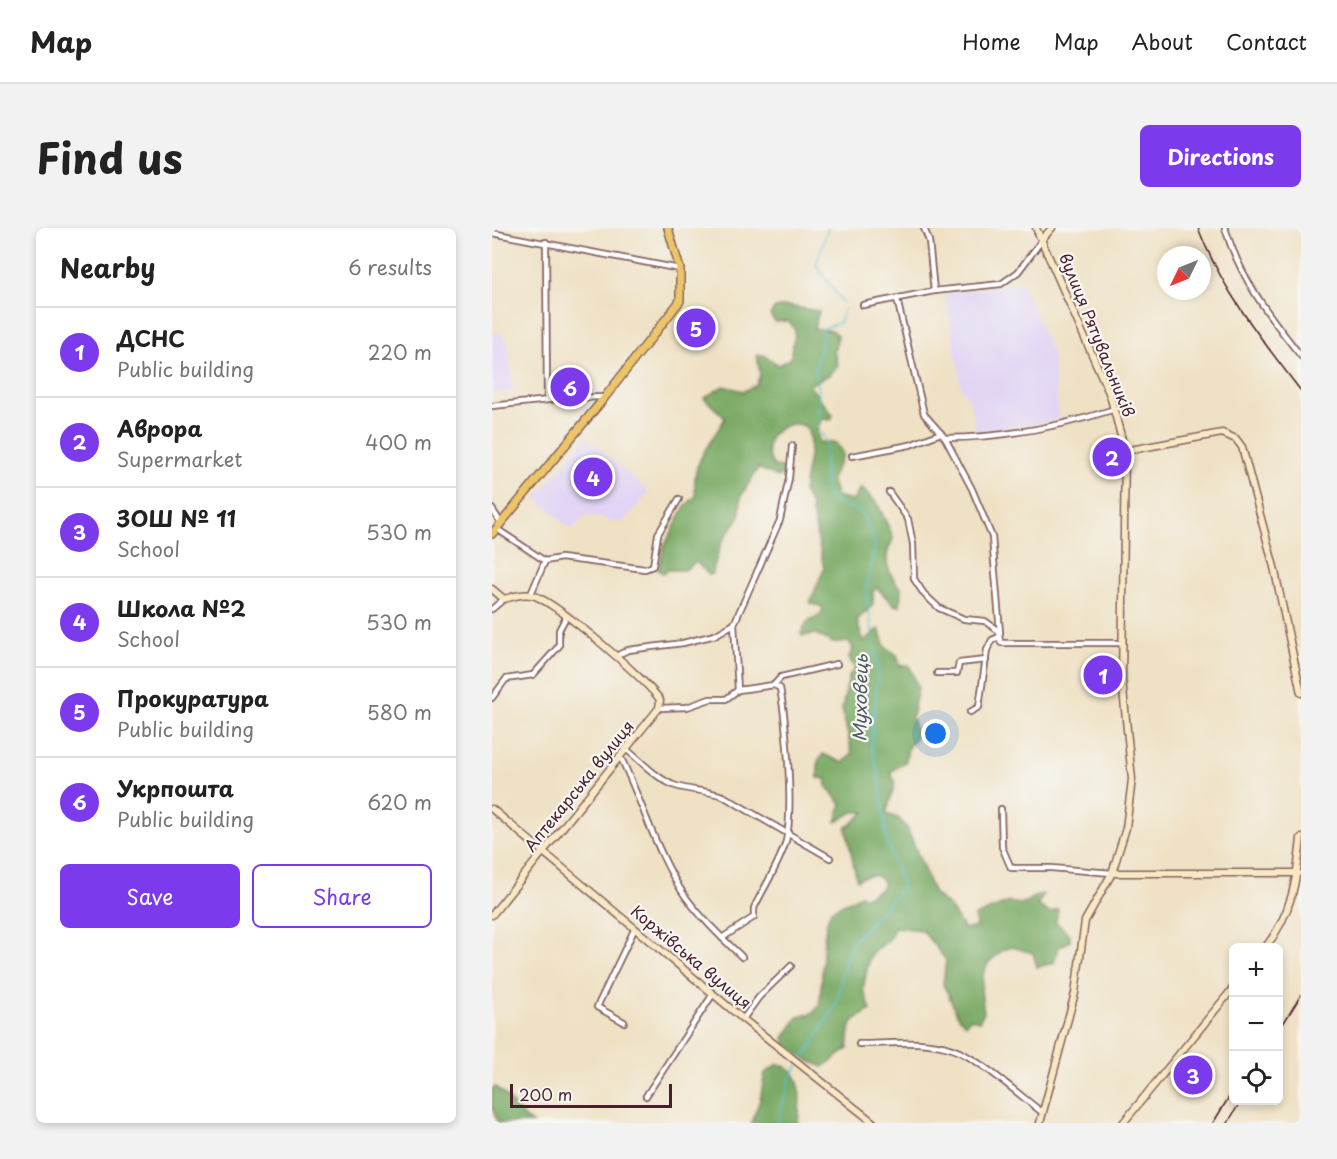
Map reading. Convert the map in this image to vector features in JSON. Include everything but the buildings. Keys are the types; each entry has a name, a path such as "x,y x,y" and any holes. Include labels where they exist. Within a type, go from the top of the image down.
{"main road":[{"path":"497,529 669,317 681,294 680,269 668,228"}],"street":[{"path":"924,228 929,240 934,291"},
{"name":"вулиця Рятувальників","path":"1036,228 1115,409 1125,451 1122,680 1132,779 1126,828 1112,873 1085,921 1076,993 1040,1123"},
{"path":"863,305 934,291 1001,284 1018,272 1052,228"},
{"path":"1225,228 1232,253 1252,292 1301,356"},
{"path":"492,233 680,269"},
{"path":"546,242 547,400"},
{"path":"897,299 924,414 945,438 972,489 992,537 1000,643 1122,643"},
{"path":"492,406 547,400 605,398"},
{"path":"945,438 970,439 1022,433 1080,421 1115,409"},
{"path":"852,456 910,445 941,433"},
{"path":"1125,451 1222,433 1236,440 1242,447 1274,567 1301,693"},
{"path":"738,690 734,624 780,520 789,478 792,446"},
{"path":"889,492 908,519 913,544 914,579 924,594 939,608 964,619 985,621 999,634"},
{"path":"492,509 497,529 545,561 561,558 645,569 653,566 658,534 679,499"},
{"path":"531,594 545,561"},
{"path":"492,589 504,599"},
{"path":"492,609 504,599 531,594 546,601 616,657 628,650 683,643 715,635 734,624"},
{"path":"492,698 509,678 536,674 559,646 559,630 566,617"},
{"path":"970,712 979,708 986,660 992,640 999,634"},
{"name":"Аптекарська вулиця","path":"492,915 658,708 660,700 653,690 616,657"},
{"path":"937,673 957,674 959,663 986,660"},
{"path":"774,685 781,677 837,664"},
{"path":"658,708 687,707 710,699 726,699 738,690 774,685 780,688 786,736 786,842 754,908 754,917 722,938"},
{"path":"626,749 676,786 709,791 723,796 830,858"},
{"path":"620,756 671,872 685,896 742,957"},
{"path":"1001,809 1002,847 1011,868 1051,868 1112,873 1298,873"},
{"name":"Коржівська вулиця","path":"492,810 743,1019 874,1123"},
{"path":"1268,943 1282,923 1291,903 1298,873 1301,838"},
{"path":"624,1023 597,1007 635,928"},
{"path":"743,1019 759,997 791,966"},
{"path":"1123,1123 1229,992"},
{"path":"646,1096 713,994"},
{"path":"859,1044 934,1045 953,1049 969,1058 1043,1113"}],"shaded area":[{"path":"1022,283 1052,353 1059,420 976,432 969,399 962,390 945,293"},
{"path":"500,332 508,343 513,391 492,393 492,333"},
{"path":"587,437 649,492 622,523 586,515 571,530 536,498"}],"green space":[{"path":"788,306 819,311 814,329 831,330 838,336 834,351 838,366 829,375 809,385 833,415 831,420 822,419 817,429 819,442 836,443 843,454 831,480 837,496 853,501 861,488 877,503 893,537 887,561 892,576 901,588 900,606 894,605 877,588 873,591 873,605 857,620 863,642 879,629 885,647 897,655 900,666 909,665 918,687 912,717 917,736 908,747 906,761 891,772 895,784 886,814 898,818 907,828 934,894 950,907 964,929 976,927 975,916 1009,902 1021,904 1041,894 1044,895 1037,905 1050,913 1058,909 1056,922 1070,935 1070,941 1058,948 1054,963 1037,967 1033,953 1012,947 1003,950 989,962 984,970 981,991 984,1012 979,1021 971,1018 965,1024 943,985 946,960 922,930 895,927 888,941 875,950 869,959 863,989 871,1010 854,1020 850,1029 848,1049 823,1067 809,1061 785,1044 784,1038 798,1017 813,1013 819,1006 825,933 831,910 861,895 865,897 881,889 884,884 876,876 857,880 846,828 865,812 853,812 836,822 841,804 826,786 827,779 818,778 818,761 823,754 843,763 852,754 842,709 849,676 855,669 849,658 853,648 849,642 833,643 816,634 802,636 801,633 807,622 821,615 823,607 810,603 824,568 810,503 803,492 810,446 808,431 804,426 788,425 772,435 768,444 768,454 774,466 783,468 783,474 778,477 758,468 741,496 740,516 721,543 712,574 709,575 696,562 685,570 668,570 663,573 658,570 664,547 685,506 696,496 698,464 725,418 704,398 723,386 744,391 756,385 760,375 757,355 763,355 779,365 791,358 795,330 788,321 775,322 770,315 775,308"},
{"path":"778,1064 793,1073 797,1080 800,1097 798,1123 751,1123 760,1100 765,1073"},
{"path":"495,1087 532,1123 498,1123 492,1106 492,1089"}],"waterway":[{"name":"Муховець","path":"828,228 816,265 843,303"},
{"name":"Муховець","path":"801,1062 836,1005 846,957 857,937 903,887 887,843 879,777 871,745 878,670 866,589 875,546 864,517 857,510 838,504 825,492 824,461 827,444 818,427 819,389 815,370 824,328 839,323 844,309"},
{"name":"Муховець","path":"777,1123 791,1076 799,1065"}],"railway":[{"path":"1198,228 1231,293 1257,333 1301,391"},
{"path":"1283,1024 1301,995"},
{"path":"1213,1123 1229,1097"},
{"path":"1228,1123 1238,1105"}],"place":[{"name":"Прокуратура","path":"696,328"},
{"name":"Укрпошта","path":"570,387"},
{"name":"Аврора","path":"1112,457"},
{"name":"Школа №2","path":"593,477"},
{"name":"ДСНС","path":"1103,675"},
{"name":"ЗОШ № 11","path":"1193,1075"}]}
